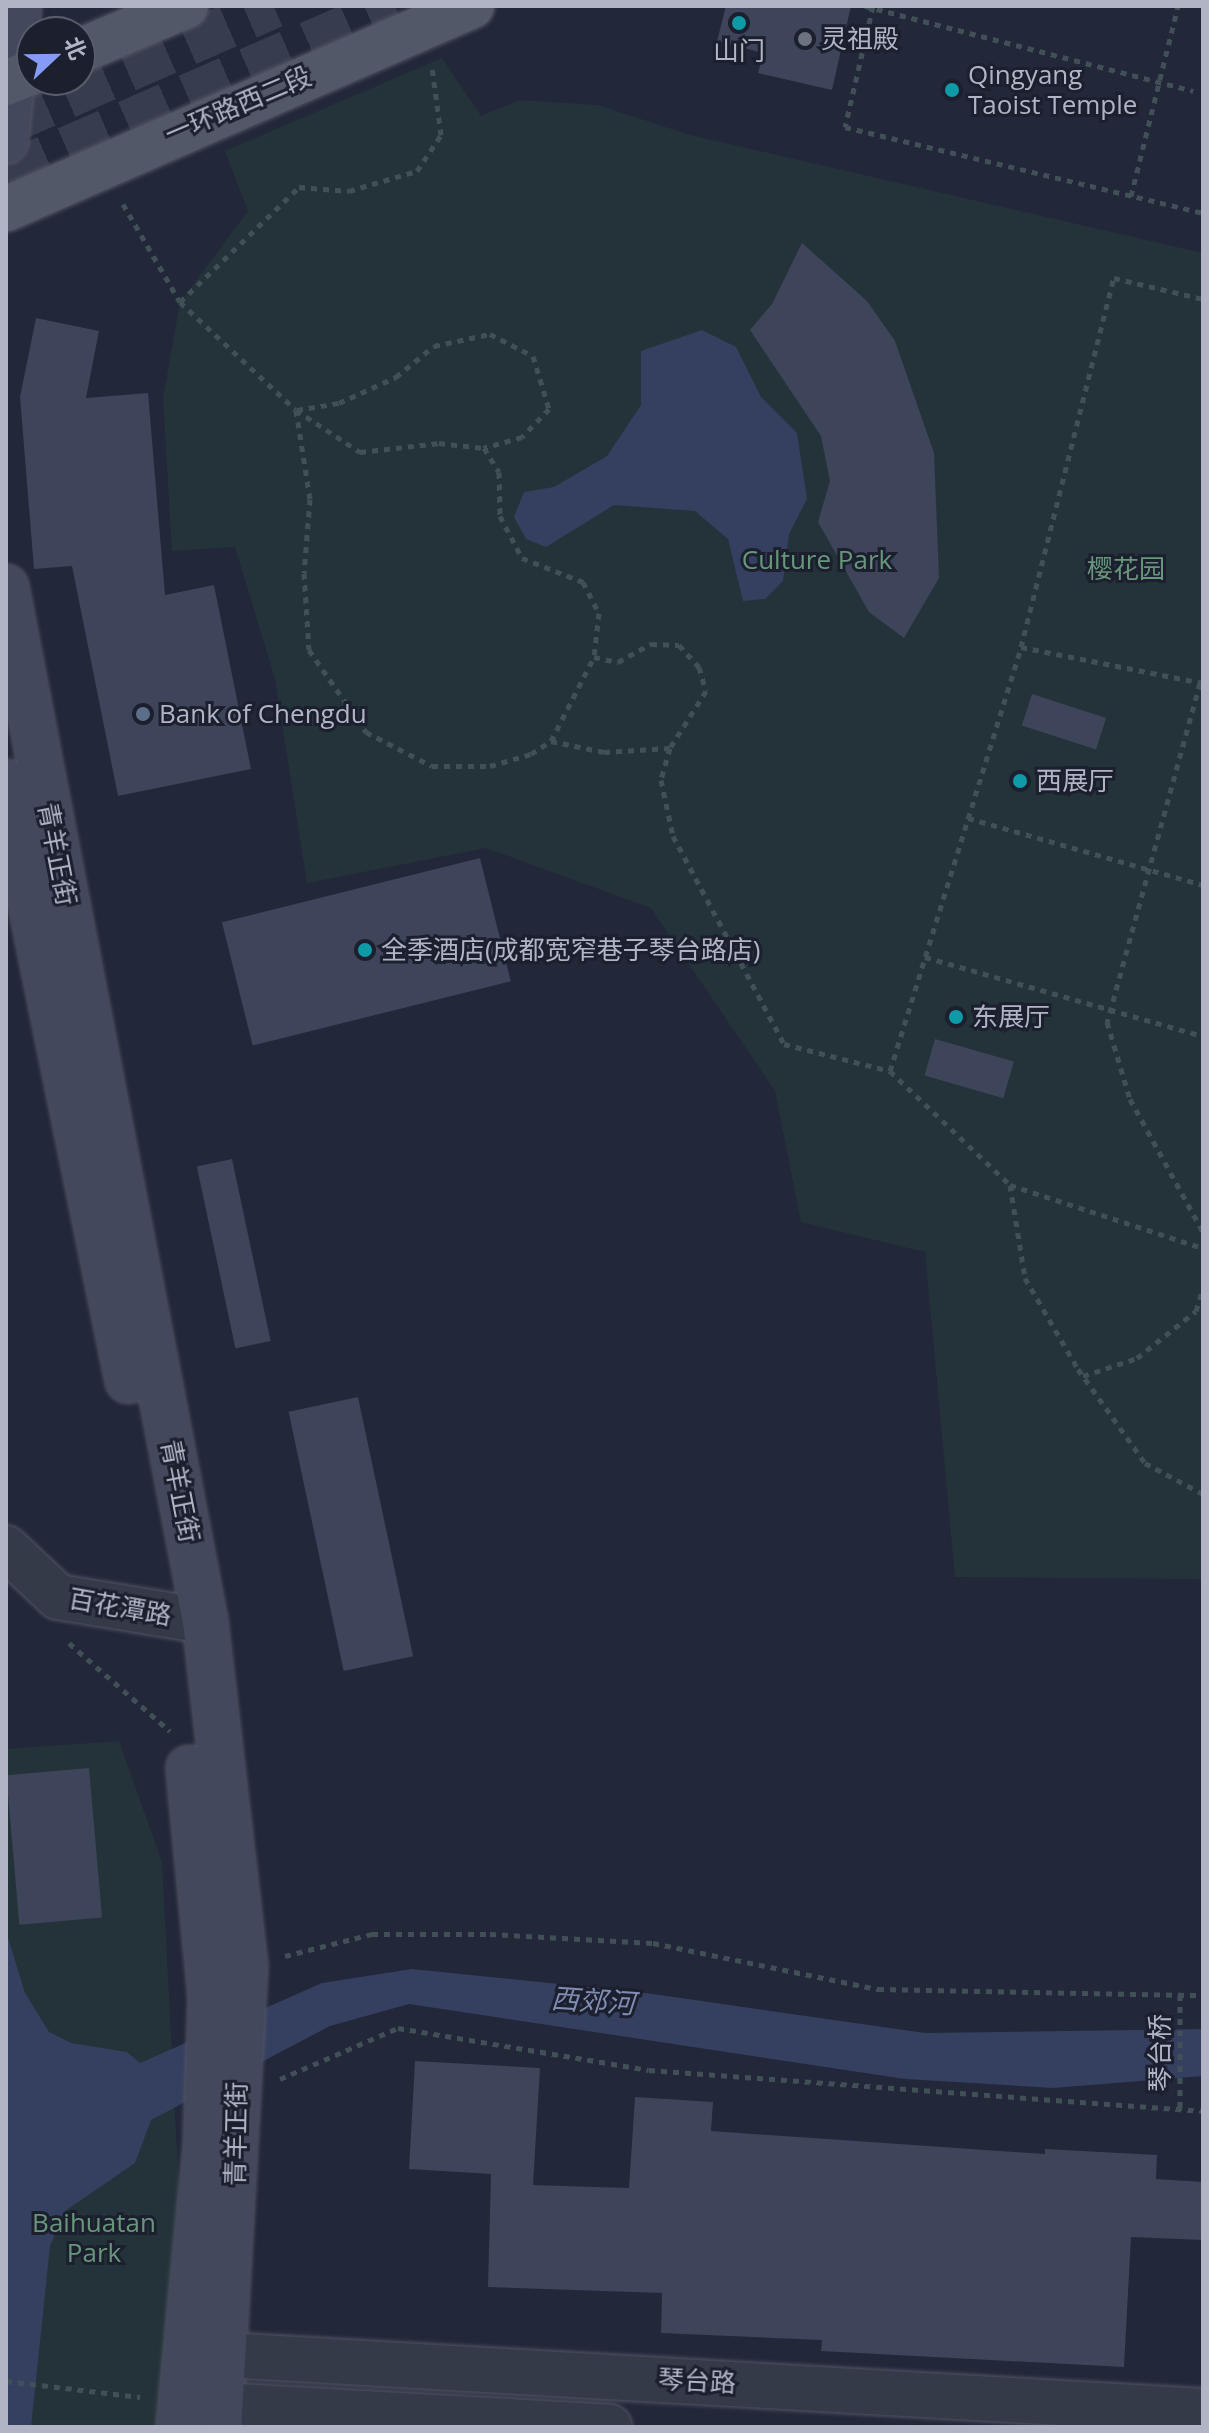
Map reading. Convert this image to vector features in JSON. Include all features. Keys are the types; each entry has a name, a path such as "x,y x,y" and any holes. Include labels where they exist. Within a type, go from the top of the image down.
{"main road":[{"path":"96,44 186,6"},
{"name":"一环路西二段","path":"6,209 472,6"},
{"path":"6,141 16,84"},
{"name":"青羊正街","path":"6,587 190,1619 233,1986 209,2354 202,2415"},
{"name":"青羊正街","path":"6,782 190,1619 187,1743 233,1986"}],"street":[{"name":"百花潭路","path":"6,1548 58,1597 190,1619"},
{"name":"琴台路","path":"209,2354 1203,2411"},
{"path":"202,2415 609,2427"}],"path":[{"path":"865,6 1193,91"},
{"path":"1131,196 1178,6"},
{"path":"873,7 845,127 1203,213"},
{"path":"180,302 299,187 349,191 417,171 441,135 427,25"},
{"path":"101,165 180,302 296,410 360,452 439,443 484,448 522,437 549,409 533,356 490,334 434,346 396,377 339,403 296,410"},
{"path":"890,1071 1021,647 1114,278 1203,299"},
{"path":"296,410 310,499 304,573 309,650 366,732 432,766 490,766 551,741 604,752 670,748"},
{"path":"484,448 499,472 500,516 522,558 583,582 599,613 594,657 551,741"},
{"path":"594,657 618,662 651,644 679,645 699,667 706,691 670,748 661,780 673,836 784,1044 890,1071 1010,1185 1203,1248"},
{"path":"1021,647 1202,683 1107,1022 1130,1099 1203,1232"},
{"path":"968,818 1203,885"},
{"path":"925,957 1203,1036"},
{"path":"1010,1185 1025,1278 1083,1376 1145,1463 1203,1494"},
{"path":"1083,1376 1137,1358 1196,1311 1203,1288"},
{"path":"63,1638 187,1743"},
{"path":"233,1986 372,1934 490,1934 653,1943 878,1989 1203,1995"},
{"name":"琴台桥","path":"1180,1994 1180,2111"},
{"path":"227,2095 398,2028 649,2070 1203,2111"},
{"path":"6,2381 47,2385 202,2415"}],"green space":[{"name":"Culture Park","path":"442,58 481,116 520,100 598,105 690,135 1203,253 1203,1579 955,1577 925,1252 801,1222 775,1091 651,908 486,848 307,883 275,679 235,547 172,551 163,398 180,302 248,211 225,151"},
{"name":"Baihuatan Park","path":"119,1741 162,1862 184,2286 156,2427 6,2427 6,1749"}],"water":[{"path":"702,330 736,347 761,397 797,433 807,499 789,534 783,581 765,599 743,601 728,539 695,511 614,505 546,547 526,539 514,517 524,492 554,487 607,456 641,405 641,351"},
{"name":"西郊河","path":"6,1931 25,1993 49,2032 71,2043 127,2052 140,2063 322,1983 412,1969 646,1993 925,2033 1203,2029 1203,2076 1053,2088 905,2079 409,2004 330,2026 151,2120 135,2163 65,2211 50,2246 31,2427 6,2427"}],"building":[{"name":"灵祖殿","path":"726,6 851,6 832,90 758,73 763,53 717,41"},
{"path":"802,243 867,301 895,341 934,453 939,578 904,638 869,612 818,522 830,481 821,436 750,330 772,304"},
{"path":"36,318 99,331 86,398 148,393 165,595 214,585 251,769 118,796 72,566 34,569 20,397"},
{"path":"1032,694 1106,718 1096,749 1022,725"},
{"name":"全季酒店(成都宽窄巷子琴台路店)","path":"480,858 511,981 253,1046 222,922"},
{"name":"东展厅","path":"935,1039 1014,1062 1003,1098 925,1076"},
{"path":"232,1159 271,1341 235,1348 197,1166"},
{"path":"358,1397 413,1656 344,1671 289,1412"},
{"path":"89,1768 102,1917 19,1925 6,1775"},
{"path":"415,2061 540,2068 533,2185 629,2188 635,2097 713,2102 711,2131 1045,2154 1045,2149 1157,2155 1156,2179 1203,2182 1203,2240 1131,2237 1124,2367 821,2351 822,2340 661,2333 662,2293 488,2287 491,2174 409,2169"}],"tunnel":[{"path":"6,123 274,6"},
{"path":"6,175 395,6"}],"place":[{"name":"山门","path":"739,23"},
{"name":"灵祖殿","path":"805,39"},
{"name":"Qingyang Taoist Temple","path":"952,90"},
{"name":"Bank of Chengdu","path":"143,714"},
{"name":"西展厅","path":"1020,781"},
{"name":"全季酒店(成都宽窄巷子琴台路店)","path":"365,950"},
{"name":"东展厅","path":"956,1017"}],"park label":[{"name":"樱花园","path":"1126,569"}]}
